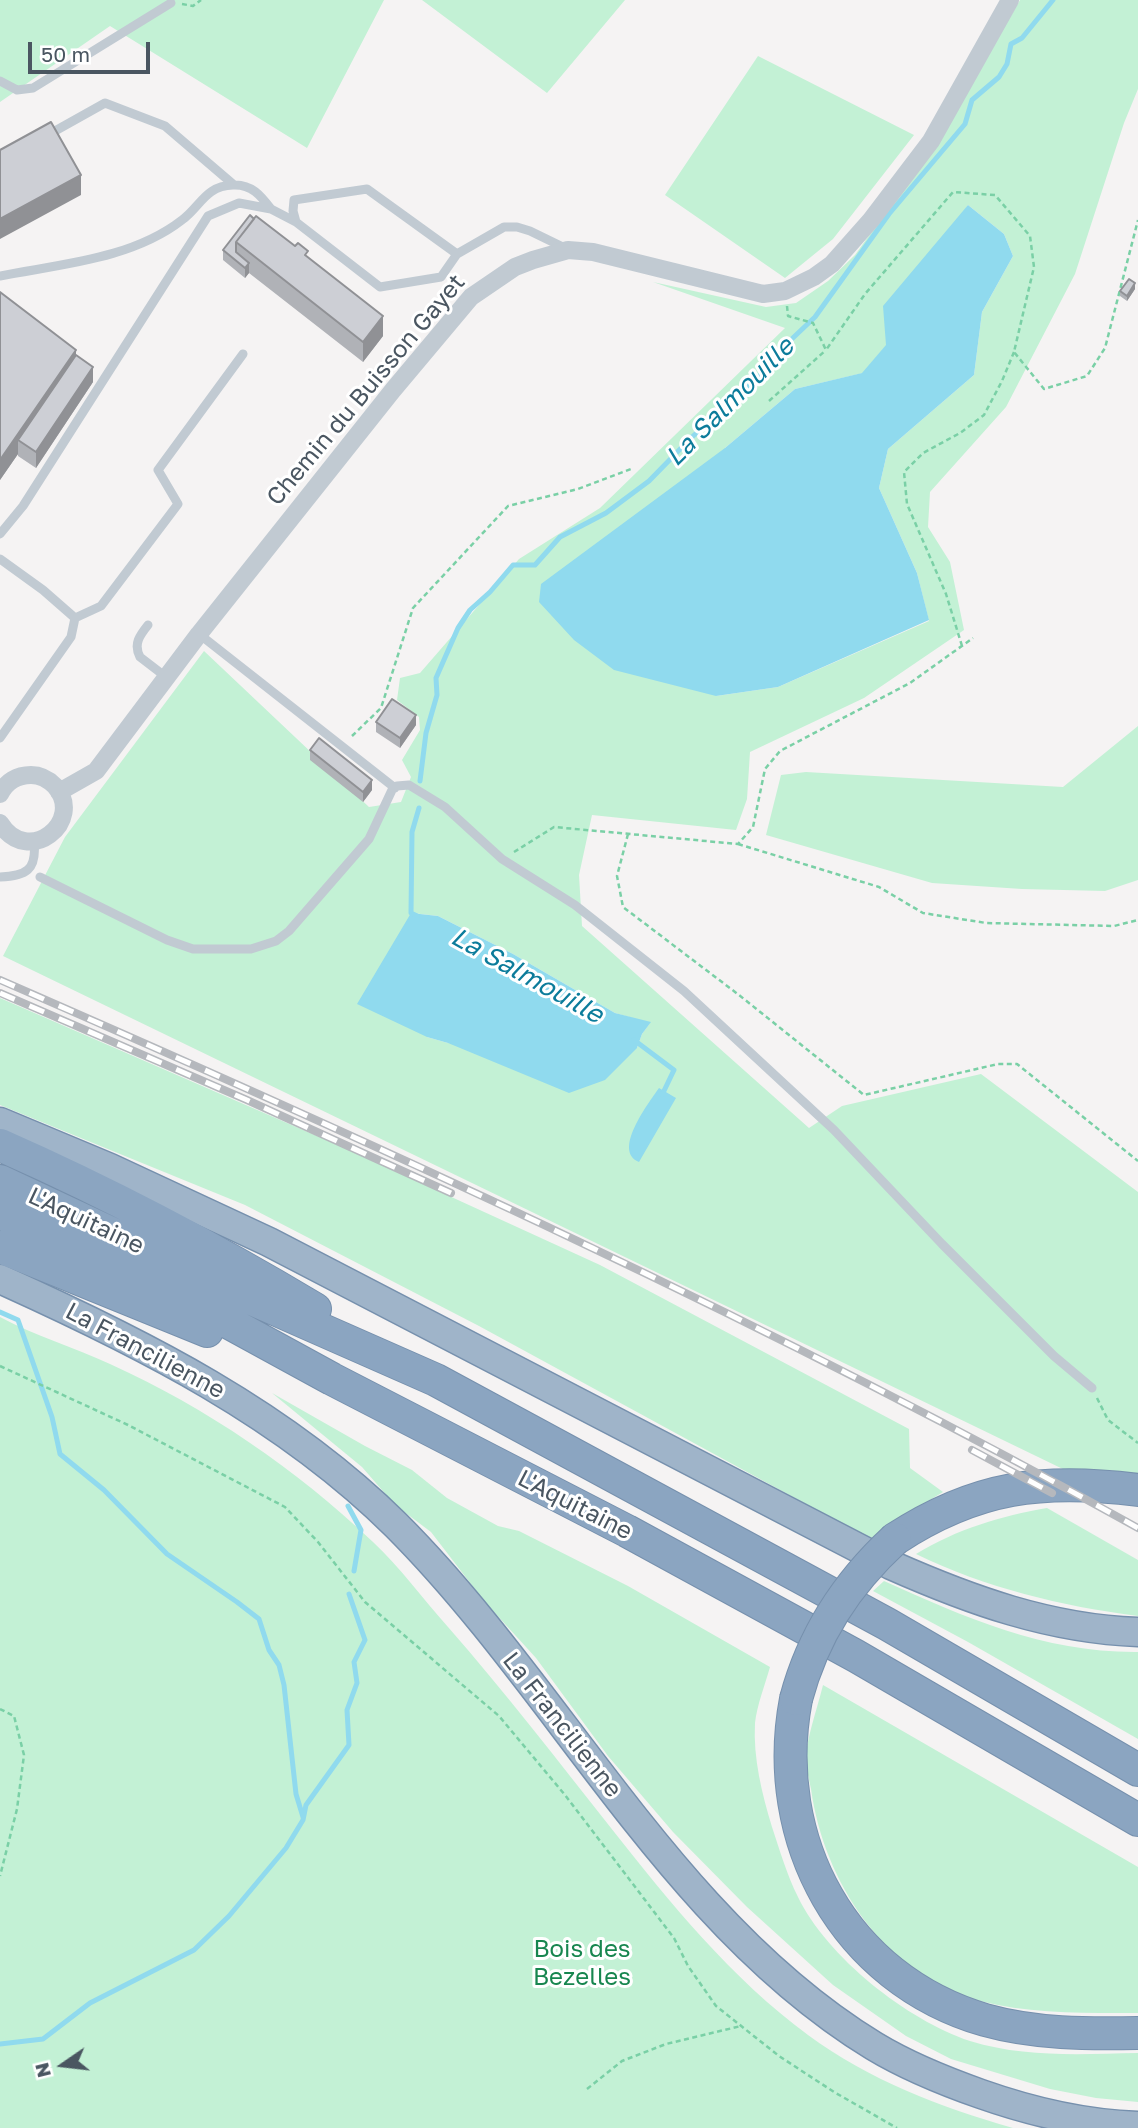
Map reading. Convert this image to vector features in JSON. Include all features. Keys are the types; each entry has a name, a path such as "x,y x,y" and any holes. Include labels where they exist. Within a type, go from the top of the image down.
{"highway":[{"path":"0,1122 122,1173 269,1242 891,1565 973,1600 1004,1609 1068,1624 1138,1632"},
{"path":"0,1145 194,1239 436,1380"},
{"name":"L'Aquitaine","path":"0,1181 243,1295 436,1380 887,1624 1138,1770"},
{"name":"L'Aquitaine","path":"0,1213 171,1291 332,1379 627,1531 833,1643 1138,1820"},
{"path":"0,1247 227,1340 332,1379"},
{"name":"La Francilienne","path":"0,1279 142,1346 213,1385 293,1440 370,1502 416,1547 460,1598 701,1898 769,1967 821,2009 876,2047 905,2063 966,2089 1058,2116 1138,2126"},
{"path":"1138,1490 1054,1485 1011,1489 953,1507 895,1539 857,1578 831,1612 806,1665 796,1699 791,1731 790,1771 799,1828 811,1866 826,1896 846,1926 902,1980 929,1997 988,2021 1052,2032 1138,2032"}],"street":[{"name":"Chemin du Buisson Gayet","path":"59,792 96,771 199,634 393,390 471,297 515,267 568,250 593,251 763,294 785,291 814,277 832,264 924,151 1010,0"},
{"path":"0,794 10,781 20,776 32,775 43,777 59,792 63,802 60,824 44,839 33,842 13,837 0,823"}],"lane":[{"path":"0,81 17,90 33,88 171,3"},
{"path":"40,139 105,103 165,126 234,185 257,191 271,209"},
{"path":"0,276 137,246 183,220 209,191 234,185"},
{"path":"296,222 294,200 368,189 457,254"},
{"path":"0,534 23,506 208,216 239,203 271,209 296,222 380,287 440,277 457,254 504,227 530,231 568,250"},
{"path":"75,618 101,606 177,504 158,470 243,354"},
{"path":"0,559 43,590 75,618"},
{"path":"0,738 71,637 75,618"},
{"path":"148,625 139,636 137,653 166,677"},
{"path":"199,634 395,788"},
{"path":"40,877 167,940 193,950 251,949 276,941 289,931 369,839 388,794 395,788 409,785 445,807 502,859 575,905 704,1009 834,1130 942,1244 1054,1356 1092,1388"},
{"path":"0,877 13,877 28,871 33,862 33,842"}],"path":[{"path":"769,401 826,349 865,294 953,192 995,195 1030,236 1034,268 1014,352 984,415 960,433 923,453 904,472 907,504 946,594 962,646"},
{"path":"1014,352 1044,389 1087,376 1105,348 1138,220"},
{"path":"785,291 788,317 813,323 826,349"},
{"path":"342,746 381,708 413,608 508,506 578,489 631,469"},
{"path":"738,844 753,827 765,769 780,751 910,683 973,638"},
{"path":"502,859 554,827 738,844 879,887 923,913 986,923 1114,926 1138,920"},
{"path":"628,834 617,876 623,907 864,1095 998,1064 1017,1064 1138,1161"},
{"path":"0,1366 43,1388 128,1424 285,1507 318,1542 365,1602 499,1716 565,1795 674,1938 688,1966 716,2006 779,2056 897,2128"},
{"path":"1092,1388 1108,1420 1138,1443"},
{"path":"0,1709 13,1716 24,1755 17,1810 0,1876"},
{"path":"587,2089 622,2062 666,2044 741,2026"}],"green space":[{"path":"0,0 384,0 307,148 110,26 0,102"},
{"path":"422,0 625,0 547,93"},
{"path":"1020,0 1138,0 1138,89 1124,123 1075,274 1006,407 930,492 928,527 950,562 964,630 864,698 750,752 747,799 736,830 592,815 579,875 582,926 809,1128 842,1106 981,1074 1138,1192 1138,1475 1108,1470 1067,1471 3,956 65,837 204,651 369,807 401,802 411,777 402,760 420,730 419,717 397,700 400,678 420,673 519,559 600,508 785,328 653,282 766,307 796,303 828,281 855,255 942,134","holes":["968,205 1004,234 1013,256 982,312 974,375 888,449 879,488 917,573 929,621 778,687 716,696 725,448 795,389 863,373 886,346","412,913 438,916 513,954 615,1013 650,1023 637,1048 448,1043 427,1037"]},
{"path":"758,56 914,135 833,239 785,278 665,195"},
{"path":"1138,726 1138,880 1105,891 932,883 766,835 781,775 806,772 1063,787"},
{"path":"0,998 340,1146 600,1265 909,1429 910,1468 943,1492 891,1524 872,1540 479,1326 245,1205 0,1105"},
{"name":"Bois des Bezelles","path":"0,1317 146,1381 216,1420 282,1465 344,1515 402,1572 511,1701 679,1911 753,1989 808,2035 855,2066 932,2101 1013,2128 0,2128"},
{"path":"272,1393 412,1470 447,1498 498,1526 519,1531 628,1586 770,1667 755,1723 755,1749 762,1789 794,1889 811,1920 828,1942 871,1984 896,2002 921,2018 970,2041 1032,2053 1138,2053 1138,2102 1096,2098 1050,2089 951,2059 906,2036 833,1985 747,1907 673,1832 608,1756 536,1658 484,1601 431,1532 395,1505 362,1467"},
{"path":"1047,1508 1138,1560 1138,1616 1024,1594 969,1577 916,1554 947,1537 980,1525"},
{"path":"884,1581 976,1620 1039,1640 1104,1651 1138,1652 1138,1739 873,1591"},
{"path":"823,1685 1138,1867 1138,2013 1038,2011 980,2001 946,1989 915,1970 888,1947 865,1920 845,1890 818,1824 806,1757"}],"water":[{"path":"968,205 1004,234 1013,256 982,312 974,375 888,449 879,488 917,573 929,620 778,687 716,696 614,670 574,640 539,602 541,584 725,448 795,389 862,373 886,345 883,306"},
{"path":"411,913 438,916 513,954 615,1013 651,1022 642,1034 637,1048 605,1080 569,1093 448,1043 427,1037 357,1004"},
{"path":"659,1088 676,1098 639,1162 632,1156 629,1148 631,1138"}],"building":[{"path":"51,122 81,175 0,219 0,150"},
{"path":"250,215 254,219 236,242 236,252 249,263 245,268 223,250"},
{"path":"256,216 295,246 298,243 308,251 305,255 383,316 363,342 236,242"},
{"path":"1129,279 1135,283 1127,296 1120,291"},
{"path":"0,292 76,350 0,460"},
{"path":"76,355 93,367 36,452 18,440"},
{"path":"392,699 416,715 400,738 376,722"},
{"path":"319,738 372,780 363,792 310,750"}],"waterway":[{"name":"La Salmouille","path":"420,781 426,733 437,695 436,678 458,628 470,610 513,565 535,565 560,537 606,513 649,481 691,438 768,368 777,353 815,317 889,214 965,124 972,100 999,77 1007,64 1011,44 1022,38 1053,0"},
{"name":"La Salmouille","path":"417,916 411,913 412,832 419,808"},
{"name":"La Salmouille","path":"634,1040 674,1070 662,1095"},
{"path":"0,1312 18,1320 52,1417 60,1454 104,1490 167,1554 259,1619 269,1650 279,1665 284,1685 296,1794 303,1817"},
{"name":"La Salmouille","path":"348,1506 361,1530 354,1571"},
{"name":"La Salmouille","path":"0,2044 43,2039 90,2003 194,1950 229,1916 286,1848 303,1820 306,1805 349,1745 347,1710 357,1683 354,1662 365,1640 349,1594"}],"railway":[{"path":"0,980 289,1108 576,1240 859,1380 1138,1528"},
{"path":"0,993 247,1100 451,1193"},
{"path":"972,1450 1052,1493"}]}
